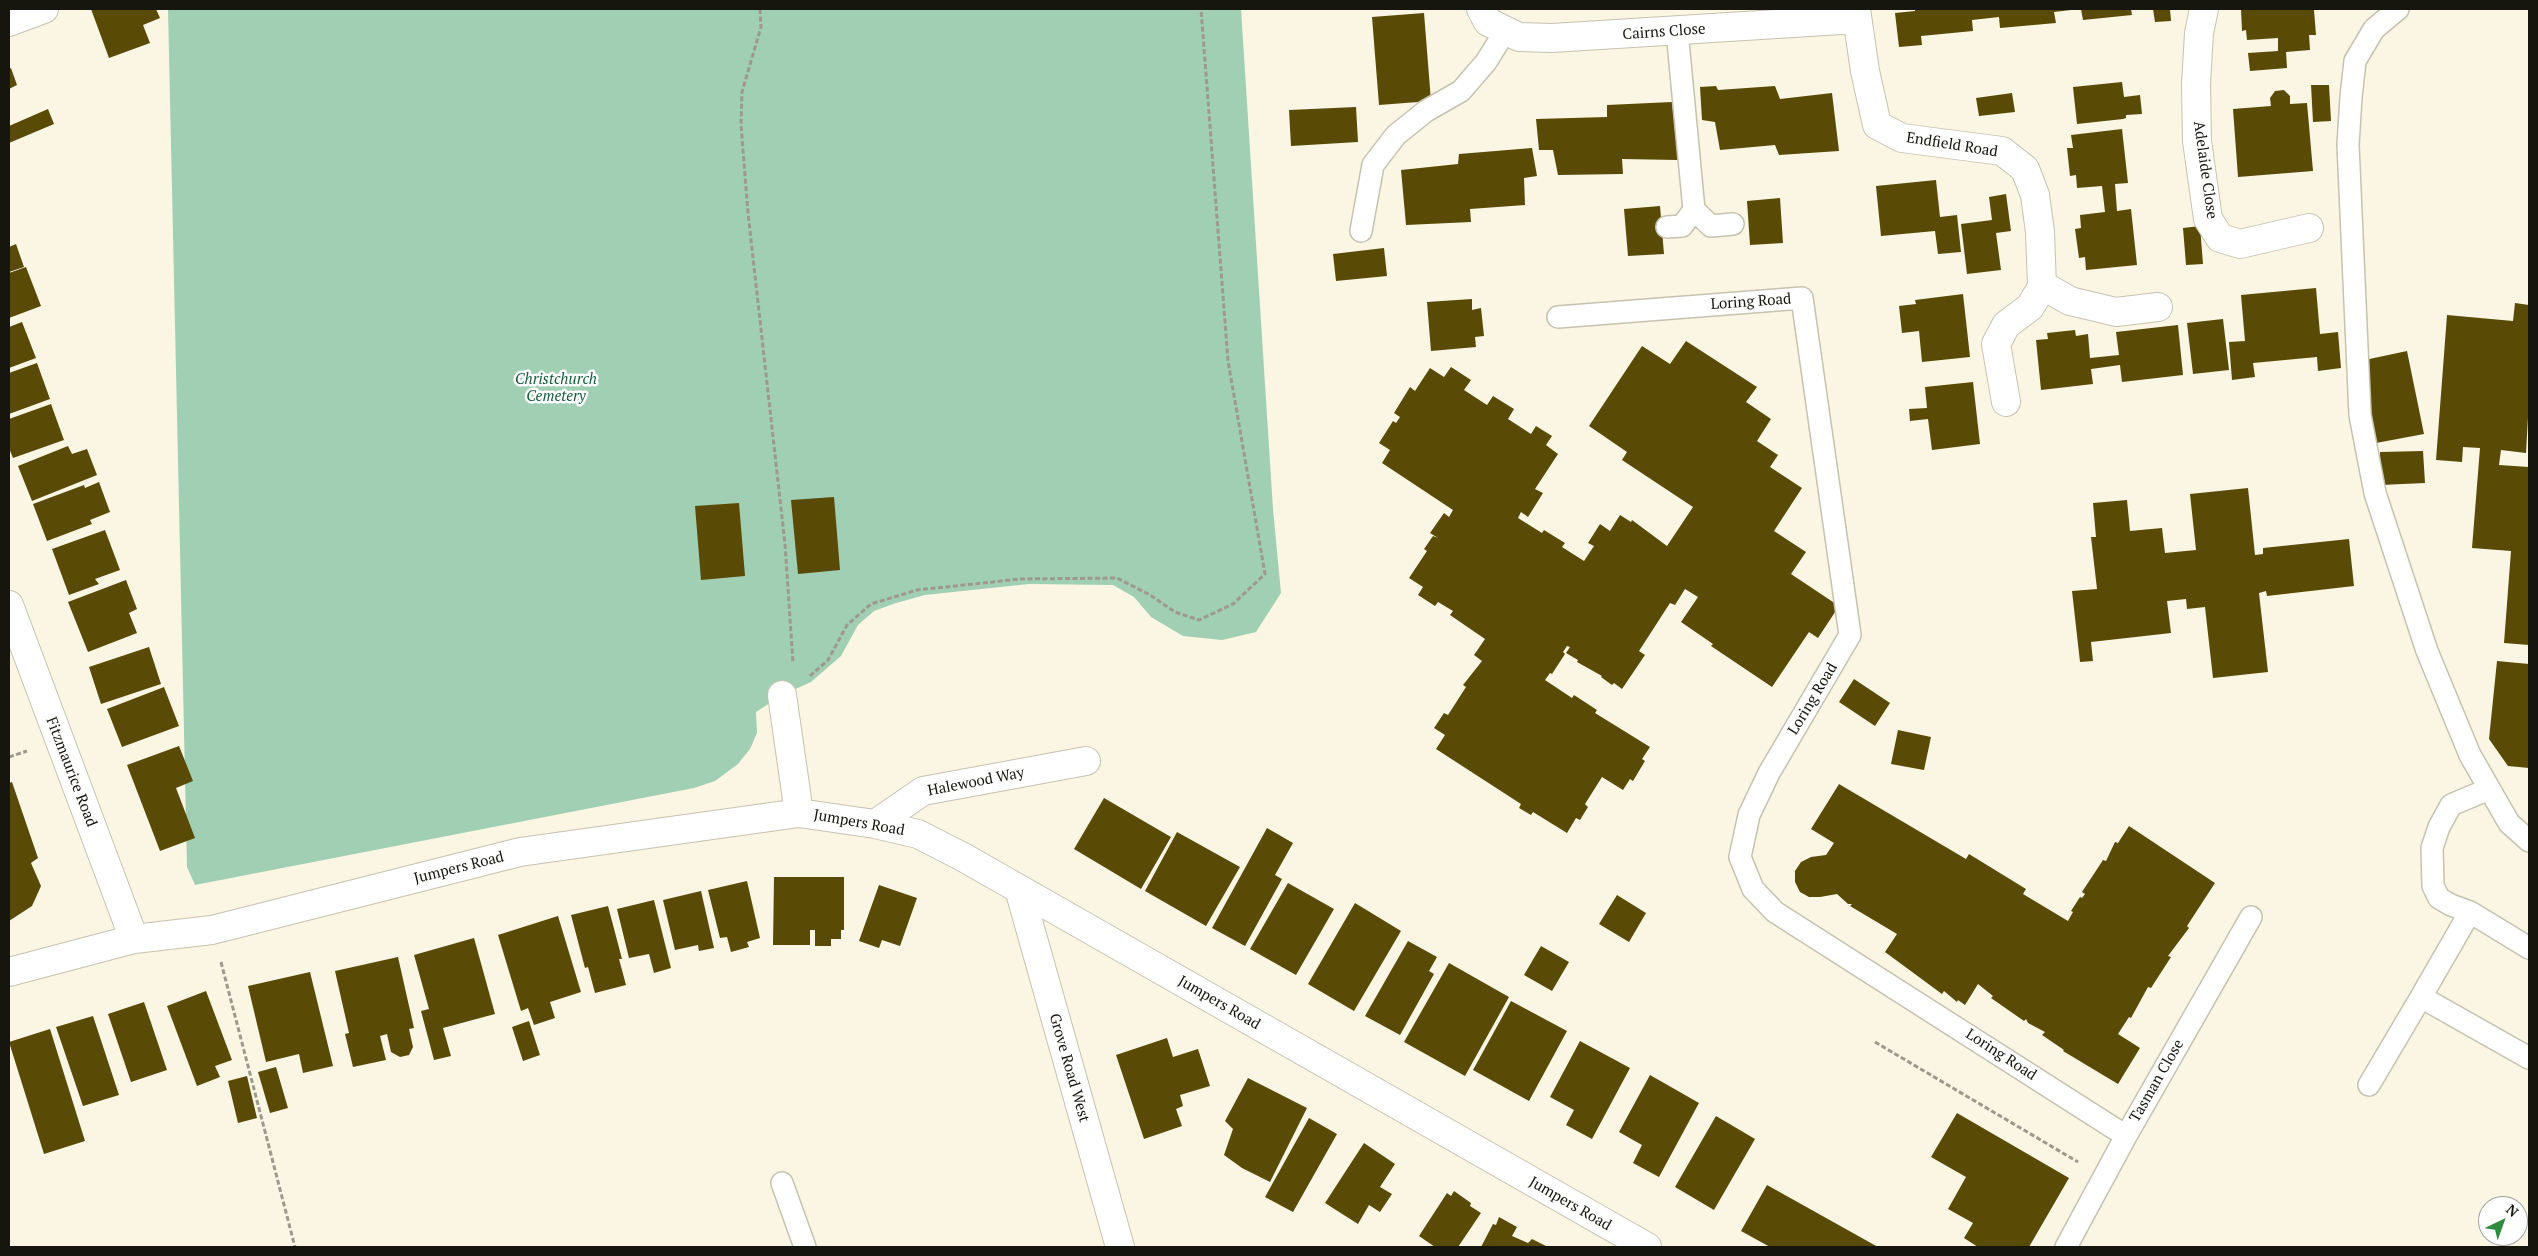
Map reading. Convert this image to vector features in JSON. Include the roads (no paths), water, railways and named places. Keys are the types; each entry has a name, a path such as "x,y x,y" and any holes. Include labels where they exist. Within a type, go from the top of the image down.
{"street":[{"path":"9,22 44,9"},
{"name":"Cairns Close","path":"1481,9 1488,22 1519,37 1552,38 1677,31 1857,14"},
{"name":"Adelaide Close","path":"2204,9 2199,33 2196,84 2197,141 2208,219 2220,238 2240,244 2309,228"},
{"name":"Endfield Road","path":"1857,14 1865,71 1877,125 1902,138 2002,151 2026,169 2036,195 2040,232 2042,284 2030,307 2006,325 1996,344 2006,402"},
{"path":"2042,284 2070,301 2116,312 2158,307"},
{"name":"Fitzmaurice Road","path":"9,605 134,939"},
{"path":"788,687 799,813"},
{"name":"Halewood Way","path":"875,824 923,791 1086,761"},
{"name":"Jumpers Road","path":"9,972 134,939 212,930 520,852 799,813 875,824 918,834 1019,888 1647,1247"},
{"name":"Grove Road West","path":"1019,888 1120,1247"}],"lane":[{"path":"2398,9 2374,29 2355,62 2351,97 2348,145 2360,415 2375,493 2428,651 2470,755 2509,823 2529,841"},
{"path":"1362,231 1373,165 1396,135 1426,112 1461,91 1486,62 1506,30"},
{"path":"1677,31 1694,210 1711,226 1733,224"},
{"path":"1667,227 1682,226 1694,210"},
{"name":"Loring Road","path":"1558,318 1802,298 1850,635 1769,773 1749,815 1740,857 1753,889 1775,912 2126,1136"},
{"path":"2489,789 2451,805 2439,827 2432,848 2433,886 2440,898 2451,905 2470,912 2529,948"},
{"path":"2369,1085 2470,912"},
{"name":"Tasman Close","path":"2066,1247 2126,1136 2251,917"},
{"path":"2421,997 2529,1058"},
{"path":"782,1183 805,1247"}],"park label":[{"name":"Christchurch Cemetery","path":"556,388"}]}
